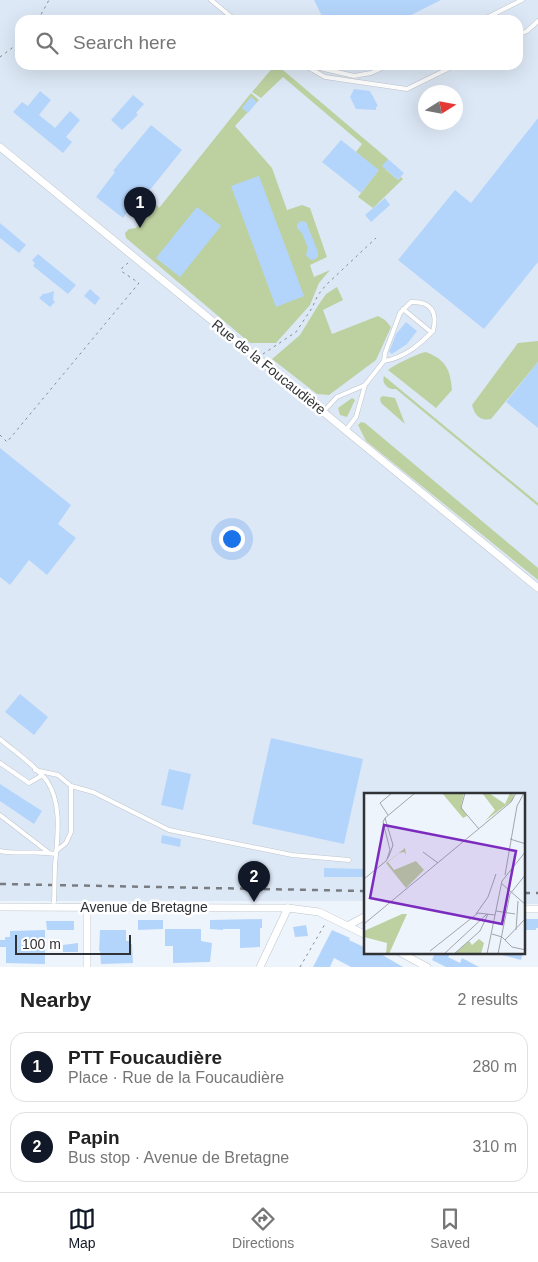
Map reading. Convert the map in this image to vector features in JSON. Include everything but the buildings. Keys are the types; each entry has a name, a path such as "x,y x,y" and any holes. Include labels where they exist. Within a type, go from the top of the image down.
{"street":[{"name":"Rue de la Foucaudière","path":"0,146 538,588"},
{"name":"Avenue de Bretagne","path":"0,907 54,905 87,907 288,908 308,910 330,916 364,934"},
{"path":"87,907 87,967"},
{"path":"260,967 288,908"},
{"path":"349,926 364,917"},
{"path":"403,954 427,967"}],"lane":[{"path":"211,0 229,15"},
{"path":"492,15 522,0"},
{"path":"523,33 538,21"},
{"path":"314,70 325,77 407,89 446,70"},
{"path":"322,70 354,76 378,70"},
{"path":"346,430 356,417 365,385 384,361 389,341 403,310 411,302 420,302 432,309 435,323 431,332 405,354 394,360 384,361"},
{"path":"403,310 431,332"},
{"path":"324,411 337,397 365,385"},
{"path":"0,739 46,781 53,795 56,807 54,905"},
{"path":"0,763 29,783 41,776"},
{"path":"35,770 58,775 71,786 93,792 169,830 292,855 349,860"},
{"path":"56,853 66,843 71,832 71,786"},
{"path":"0,816 48,852"},
{"path":"0,851 7,853 37,851 56,853"}],"path":[{"path":"41,15 50,0"},
{"path":"0,57 15,46"},
{"path":"258,357 296,332 326,285 376,238"},
{"path":"0,435 7,442 139,283 121,271 135,257"},
{"path":"300,967 330,916"}],"shaded area":[{"path":"0,0 538,0 538,904 526,904 526,793 364,793 364,901 0,901"}],"green space":[{"path":"271,70 283,70 388,159 388,166 385,169 398,180 401,177 403,179 373,208 358,197 378,171 356,152 362,144 283,77 261,98 252,92"},
{"path":"251,93 259,100 235,126 272,168 287,210 302,205 310,208 327,257 310,265 314,277 330,270 319,283 310,305 276,343 250,343 126,238 125,233 129,229 136,228 155,203 159,208"},
{"path":"337,287 343,300 323,310 332,334 378,316 391,327 376,360 329,395 317,394 272,359 300,335 326,294"},
{"path":"538,341 538,362 491,419 478,417 472,405 518,343"},
{"path":"426,352 438,358 446,366 451,383 452,390 436,408 388,370 407,359"},
{"path":"384,376 538,503 538,506 396,389 386,386 383,379"},
{"path":"383,396 395,398 405,424 381,403 380,398"},
{"path":"352,398 355,400 347,417 340,415 338,408"},
{"path":"361,422 365,423 538,568 538,580 366,441 358,425"}],"railway":[{"path":"0,884 364,891"},
{"path":"526,893 538,893"}],"place":[{"name":"PTT Foucaudière","path":"140,228"},
{"name":"Papin","path":"254,902"}]}
